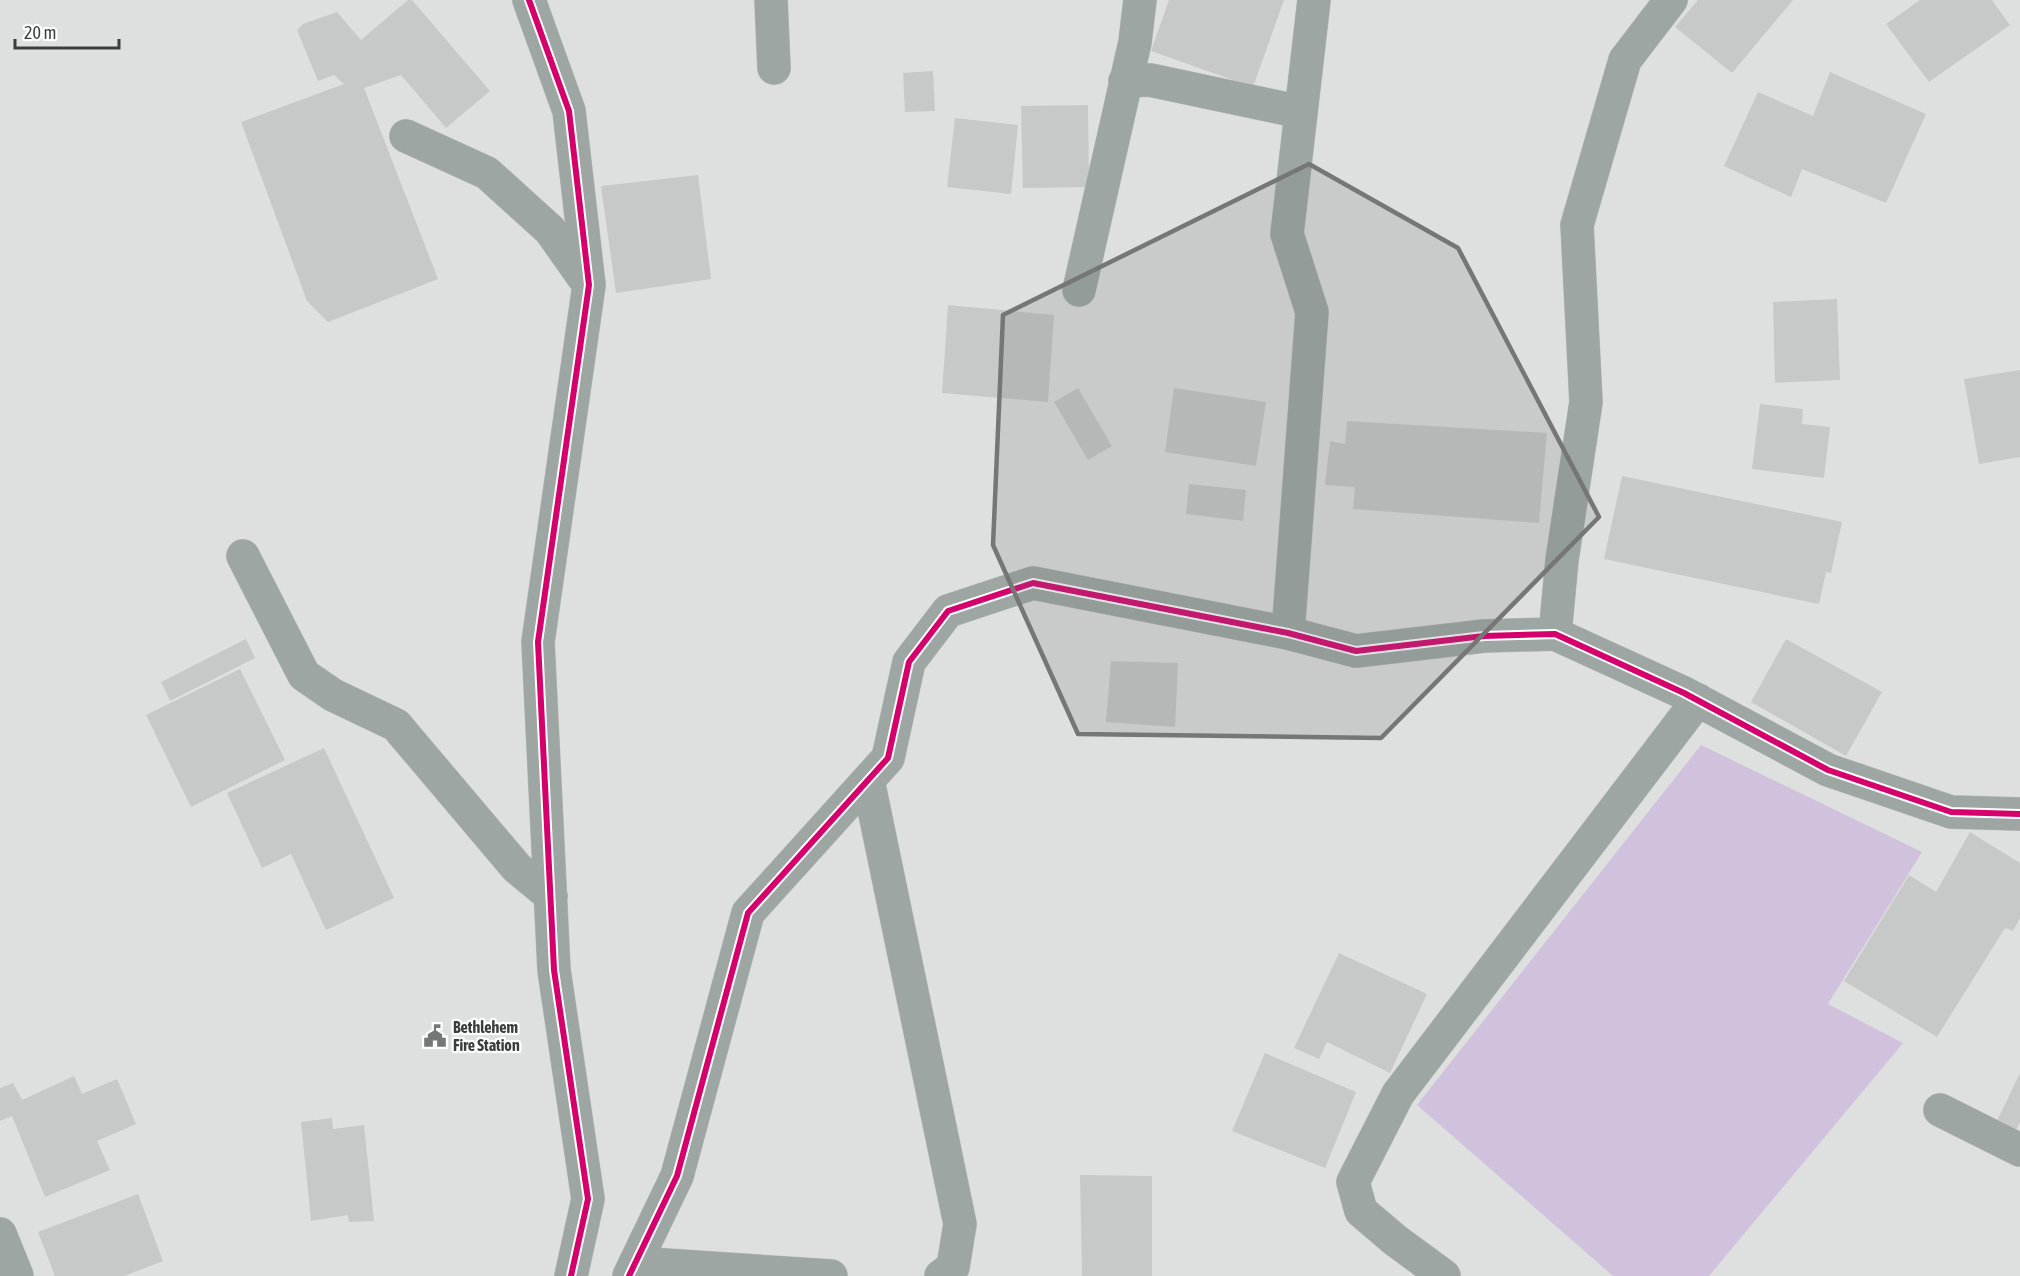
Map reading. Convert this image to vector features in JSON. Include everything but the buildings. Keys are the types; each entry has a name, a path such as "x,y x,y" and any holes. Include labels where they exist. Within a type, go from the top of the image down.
{"street":[{"path":"529,0 569,111 589,285 538,642 554,970 588,1199 571,1276"},
{"path":"771,0 774,68"},
{"path":"1079,290 1135,42 1140,0"},
{"path":"1288,633 1312,312 1287,234 1314,0"},
{"path":"1556,634 1562,560 1586,402 1577,225 1625,60 1671,0"},
{"path":"1125,81 1150,80 1301,111"},
{"path":"406,136 487,173 550,230 589,285"},
{"path":"243,556 304,675 333,695 396,725 517,868 550,896"},
{"path":"831,1276 632,1269 677,1176 748,913 888,758 909,662 948,611 1033,583 1288,633 1356,651 1484,636 1556,634 1698,700 1828,770 1951,812 2020,814"},
{"path":"1444,1276 1361,1211 1353,1182 1398,1094 1698,700"},
{"path":"868,780 960,1224 953,1267 941,1276"},
{"path":"1940,1110 2020,1150"},
{"path":"0,1234 16,1276"}],"highlighted area":[{"path":"1309,164 1458,248 1599,517 1381,738 1078,734 993,545 1003,315"}],"shaded area":[{"path":"1701,745 1922,852 1828,1004 1903,1043 1709,1276 1613,1276 1417,1105"}],"cycle path":[{"path":"529,0 569,111 589,285 538,642 554,970 588,1199 571,1276"},
{"path":"629,1276 677,1176 748,913 888,758 909,662 948,611 1033,583 1288,633 1356,651 1484,636 1555,634 1684,693 1828,770 1951,812 2020,814"}],"place":[{"name":"Bethlehem Fire Station","path":"435,1036"}]}
